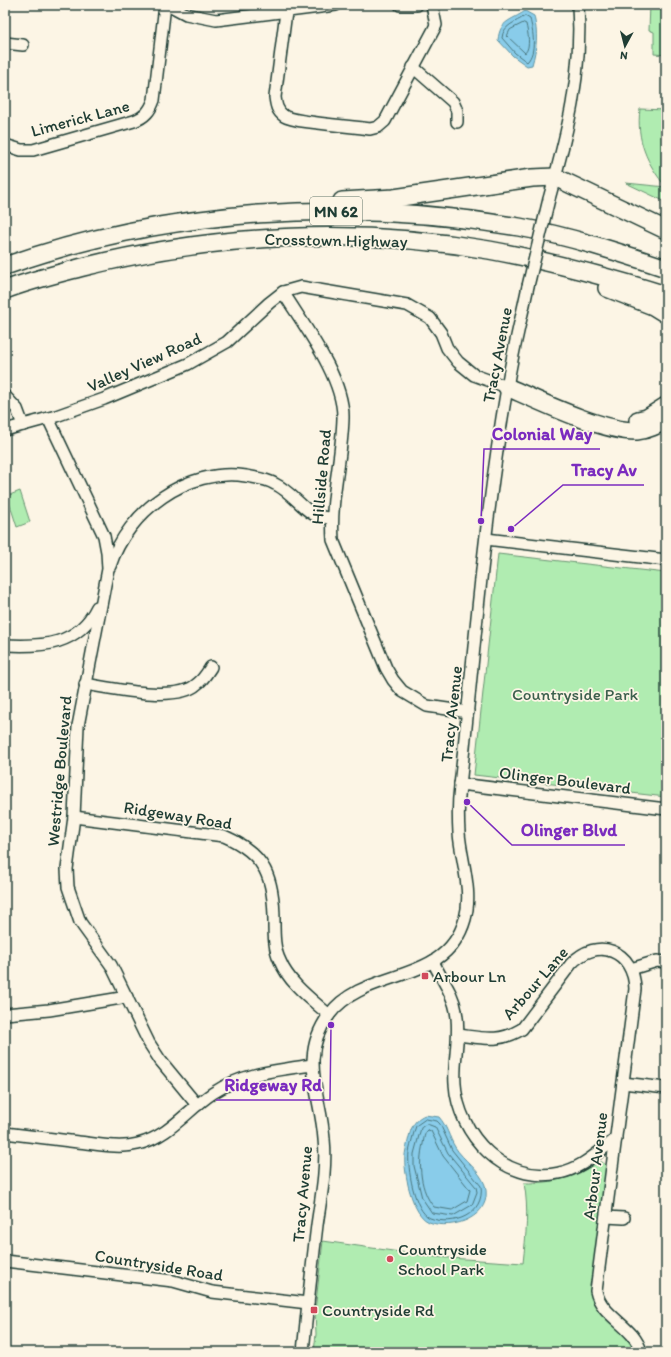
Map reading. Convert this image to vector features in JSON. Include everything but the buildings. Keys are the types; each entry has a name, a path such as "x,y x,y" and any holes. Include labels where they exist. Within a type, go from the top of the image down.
{"highway":[{"path":"208,219 331,201 394,198 532,178 555,177 666,230"},
{"name":"Crosstown Highway","path":"5,266 86,242 132,231 208,219 347,211 463,220 520,228 599,247 666,268"},
{"name":"Crosstown Highway","path":"5,290 29,281 142,253 235,241 337,236 420,241 511,254 567,266 666,295"},
{"path":"458,246 503,256 583,279 653,306 666,314"},
{"path":"507,387 530,390 597,414 627,422 647,418 666,406"},
{"path":"507,387 613,429 636,431 648,429 666,420"}],"street":[{"name":"Limerick Lane","path":"5,145 22,150 33,150 142,119 147,114 154,100 165,5"},
{"path":"169,5 186,14 216,20 336,5"},
{"path":"400,5 417,5"},
{"path":"286,12 275,97 279,112 292,119 370,129 378,127 384,121 436,25 432,5"},
{"name":"Tracy Avenue","path":"303,1352 325,1155 324,1137 312,1065 318,1036 329,1015 346,998 359,990 411,972 433,961 450,947 459,933 465,919 468,903 459,833 460,784 486,538 507,387 528,286 575,96 580,34 578,5"},
{"path":"5,43 23,45"},
{"path":"413,67 453,102 457,111 457,122"},
{"name":"Valley View Road","path":"5,430 48,418 144,384 201,357 227,342 283,292 301,287 407,305 430,318 441,333 447,348 458,362 474,375 507,387"},
{"name":"Hillside Road","path":"283,292 328,365 341,398 343,416 342,434 331,519 333,540 337,554 386,668 402,691 427,706 468,712"},
{"path":"5,396 17,409 23,425"},
{"name":"Westridge Boulevard","path":"48,418 104,536 108,552 108,569 85,684 76,749 74,817 67,869 68,887 80,922 111,965 139,1024 160,1060 197,1105"},
{"path":"5,645 45,646 73,635 85,625 94,613 101,599 110,564 119,544 130,527 145,511 162,497 181,487 219,476 239,475 258,478 276,484 314,515 331,519"},
{"path":"486,538 666,560"},
{"path":"85,684 162,694 176,693 189,690 197,684 211,667"},
{"name":"Olinger Boulevard","path":"460,784 666,809"},
{"name":"Ridgeway Road","path":"74,817 224,836 250,850 268,873 272,887 276,947 279,960 285,972 294,982 329,1015"},
{"name":"Arbour Lane","path":"458,1035 488,1039 500,1038 512,1035 522,1029 570,964 578,956 587,952 597,949 608,950 625,960 631,969"},
{"path":"433,961 452,996 456,1010 458,1035 455,1084 462,1114 473,1136 498,1162 528,1174 559,1174 588,1160 616,1139"},
{"path":"631,969 657,961 666,962"},
{"name":"Arbour Avenue","path":"631,969 635,989 606,1217 596,1283 598,1300 638,1342 641,1352"},
{"path":"5,1014 49,1010 127,996"},
{"path":"5,1133 108,1146 137,1144 164,1133 212,1093 229,1083 247,1076 312,1065"},
{"path":"623,1083 666,1088"},
{"path":"606,1217 624,1218"},
{"name":"Countryside Road","path":"5,1261 173,1281 212,1292 308,1303"}],"green space":[{"path":"650,5 666,5 666,55 654,54 654,32 649,30"},
{"path":"640,109 666,110 666,187 653,169 644,151 640,131"},
{"path":"626,183 666,187 666,202"},
{"path":"20,491 30,522 17,527 7,496"},
{"name":"Countryside Park","path":"498,554 666,573 666,797 474,775"},
{"name":"Countryside School Park","path":"598,1162 602,1162 607,1166 591,1290 598,1308 604,1316 625,1336 636,1352 314,1352 316,1334 315,1311 323,1241 435,1257 523,1263 527,1213 524,1183 554,1181 572,1176"}],"water":[{"path":"525,11 534,16 536,29 536,46 532,65 527,66 513,56 498,40 501,28 507,22"},
{"path":"425,1115 439,1117 455,1147 483,1180 485,1185 486,1196 483,1206 469,1219 459,1223 449,1225 429,1222 421,1216 411,1195 406,1172 405,1154 413,1125"}],"place":[{"name":"Colonial Way","path":"481,521"},
{"name":"Tracy Av","path":"511,529"},
{"name":"Olinger Blvd","path":"467,802"},
{"name":"Arbour Ln","path":"425,976"},
{"name":"Ridgeway Rd","path":"331,1025"},
{"name":"Countryside School Park","path":"390,1259"},
{"name":"Countryside Rd","path":"314,1310"}]}
